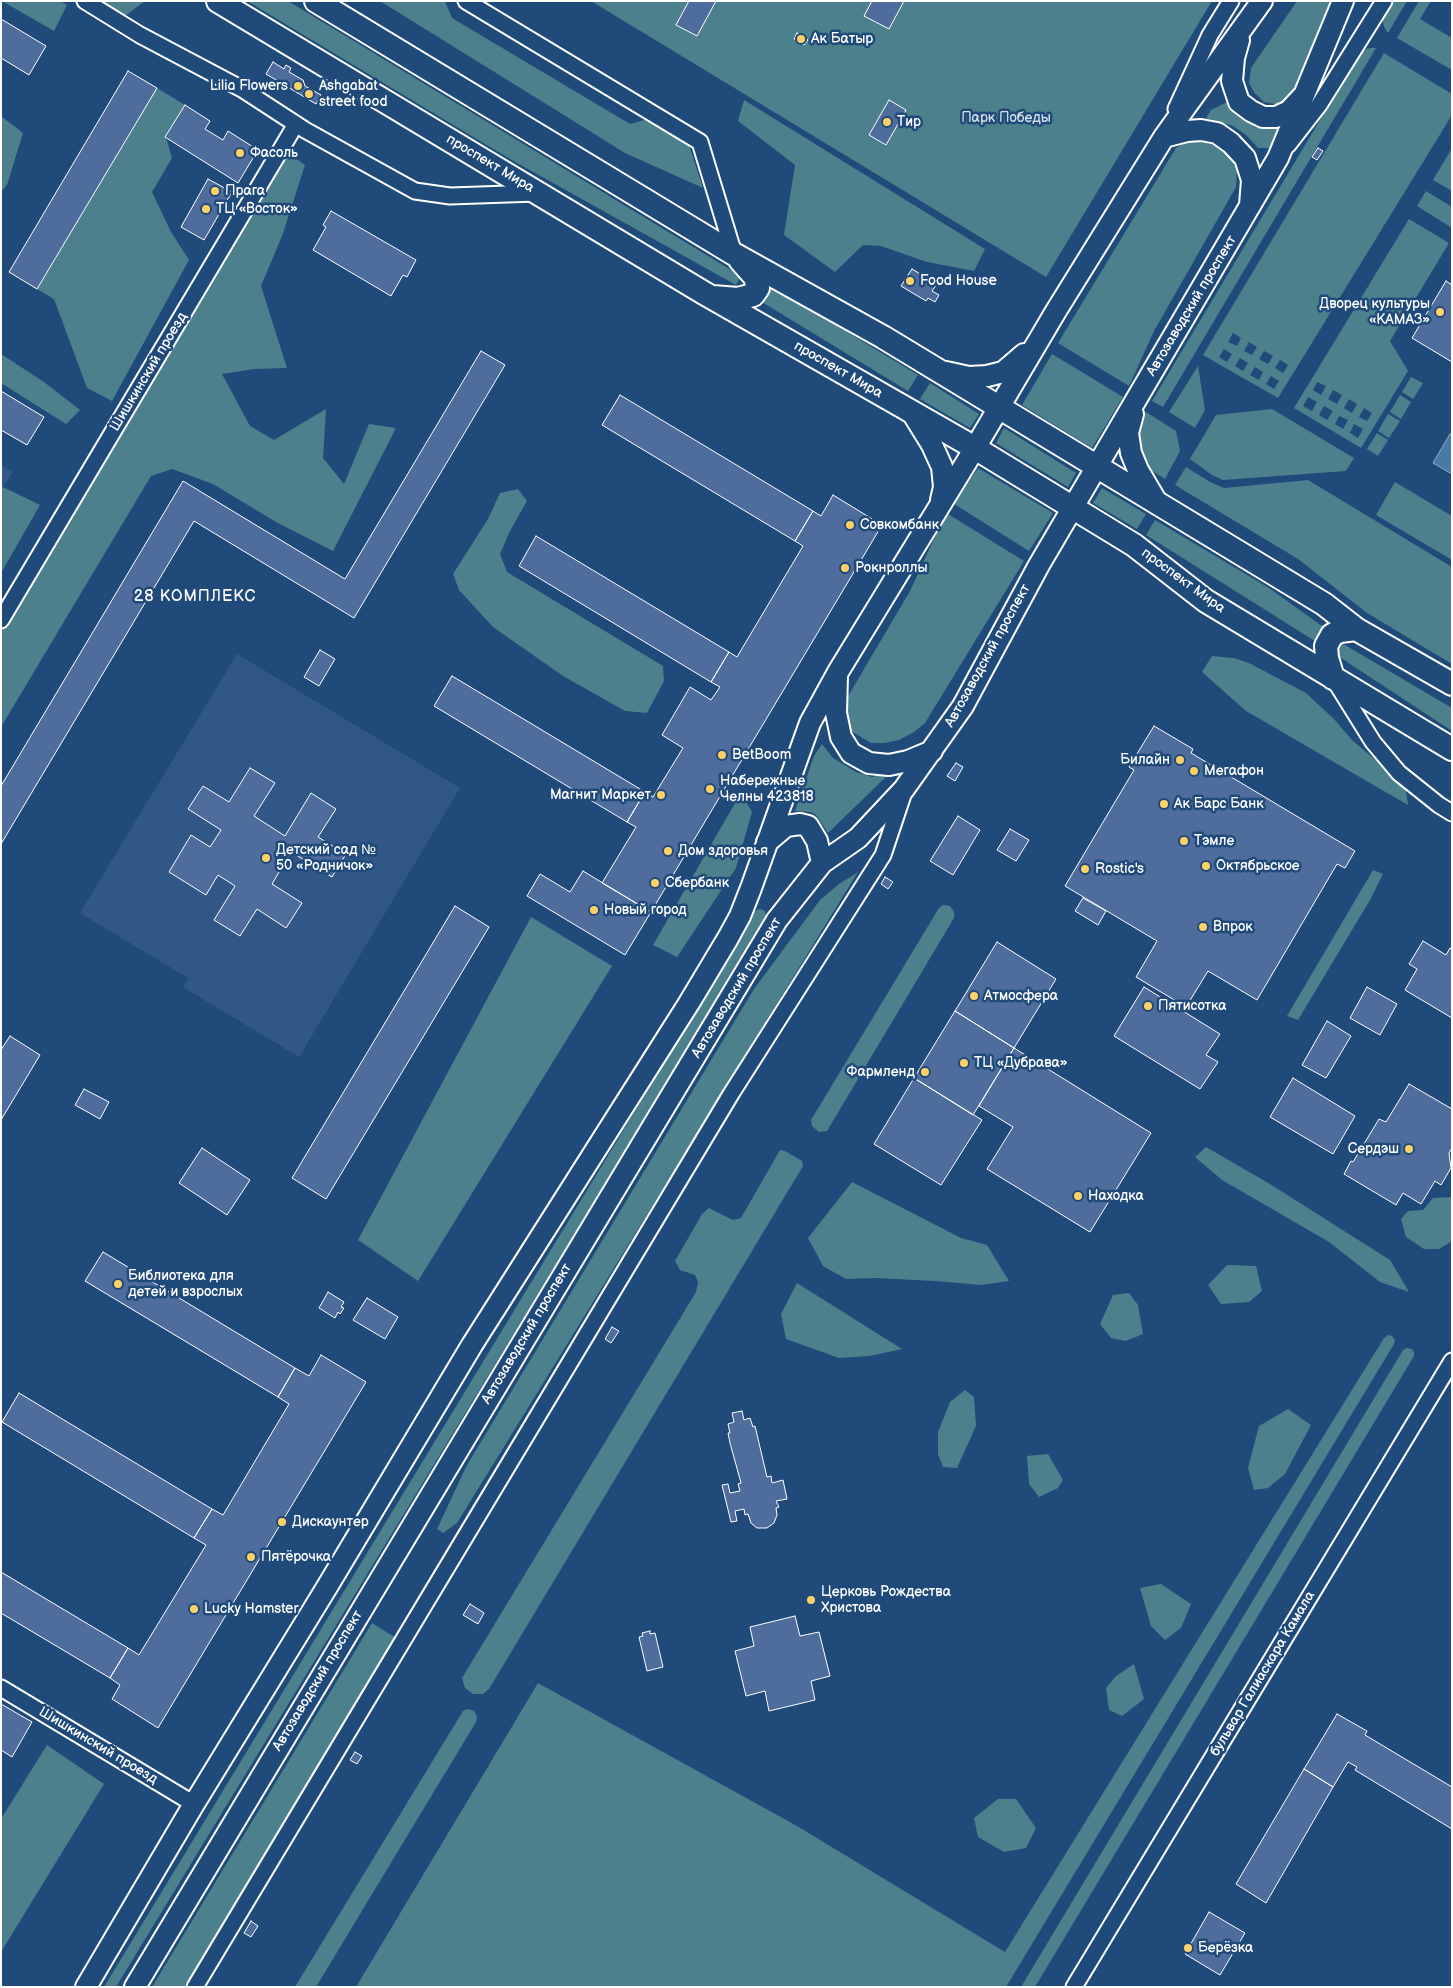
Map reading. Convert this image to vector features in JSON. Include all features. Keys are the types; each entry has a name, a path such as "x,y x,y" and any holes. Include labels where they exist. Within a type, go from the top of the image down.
{"main road":[{"name":"проспект Мира","path":"218,1 712,297 975,448 1134,545 1206,601 1452,749"},
{"path":"316,1 734,254 883,337 1324,604 1356,628 1452,684"},
{"path":"712,297 738,299 753,295 758,288 754,277 734,254"},
{"path":"1333,678 1327,658 1326,646 1332,635 1340,631 1356,628"}],"street":[{"path":"84,1 140,35 242,89 296,124 414,192 450,196 538,193"},
{"path":"466,1 700,142 734,254"},
{"path":"1164,137 1210,35 1231,1"},
{"path":"86,1987 194,1804 472,1345 689,1003 723,946 740,916 810,723 838,672 1164,137 1262,1"},
{"name":"Автозаводский проспект","path":"135,1987 777,920 822,863 858,838 904,789 964,706 1031,581 1278,158 1343,1"},
{"path":"1278,158 1319,105 1384,1"},
{"path":"1242,29 1232,68 1232,80 1239,102 1263,117 1276,117 1290,111 1307,88"},
{"name":"Шишкинский проезд","path":"1,620 296,124"},
{"path":"1164,137 1187,131 1201,130 1216,133 1231,143 1245,158 1252,180 1249,210"},
{"path":"935,370 969,377 987,376 1003,372 1019,360 1040,339"},
{"path":"1137,399 1128,433 1131,453 1138,470 1158,504"},
{"path":"911,410 932,445 942,467 944,487 940,503"},
{"path":"838,672 836,713 841,737 851,753 869,763 889,765 934,750"},
{"path":"1333,678 1373,742 1398,772 1452,813"},
{"path":"195,1987 731,1094 883,855 904,789"},
{"path":"767,842 786,826 800,824 808,826 817,840 822,863"},
{"name":"бульвар Галиаскара Камала","path":"1074,1987 1452,1361"},
{"name":"Шишкинский проезд","path":"1,1688 194,1804"}],"shaded area":[{"path":"1450,434 1452,435 1452,474 1433,463"},
{"path":"1,465 13,472 1,490"},
{"name":"Детский сад № 50 «Родничок»","path":"237,654 460,788 299,1057 183,987 188,978 80,913"}],"green space":[{"path":"2,1 60,1 67,5 54,31"},
{"path":"100,1 145,1 125,16"},
{"path":"247,1 288,1 741,276 736,285 510,159"},
{"path":"380,1 445,1 452,18 630,124 652,118 688,142 703,188 625,153"},
{"name":"Парк Победы","path":"591,1 1212,1 1046,277"},
{"path":"1297,1 1337,1 1297,95 1281,105 1264,102 1254,92 1249,83 1251,68"},
{"path":"1393,1 1407,1 1388,33 1382,20"},
{"path":"1419,1 1431,1 1420,19 1452,38 1452,70 1397,38"},
{"path":"1376,48 1163,407 1152,401 1357,58 1366,49"},
{"path":"1384,53 1452,94 1452,115 1278,398 1203,355","holes":["1233,333 1241,338 1237,346 1228,342","1249,342 1257,347 1252,355 1244,351","1224,349 1232,354 1227,362 1219,357","1264,351 1273,356 1268,364 1259,359","1240,358 1248,363 1243,371 1235,366","1280,360 1288,365 1283,373 1275,368","1255,367 1263,372 1259,380 1250,375","1271,376 1279,381 1274,389 1266,384"]},
{"path":"157,88 185,105 166,137 172,158 152,192 171,232 189,260 112,401 87,388 54,299 37,289"},
{"path":"744,100 985,249 974,271 927,262 881,246 863,245 835,272 784,235 795,165 738,121"},
{"path":"1227,102 1234,112 1255,127 1277,129 1286,127 1272,148 1258,148 1246,135 1233,126 1206,118 1211,110"},
{"path":"1,116 23,133 7,185 1,192"},
{"path":"1194,141 1215,145 1232,157 1237,167 1236,187 1154,331 1129,386 1058,343 1176,148 1184,143"},
{"path":"276,145 305,165 282,236 261,286 287,368 254,369 222,374 250,426 274,440 326,409 323,458 344,484 369,424 396,428 333,551 276,522 213,484 172,469 151,476 1,727 1,632 218,269"},
{"path":"1452,148 1452,191 1433,180"},
{"path":"1426,191 1452,207 1452,228 1417,206"},
{"path":"1409,219 1449,243 1390,341 1408,371 1361,448 1294,408","holes":["1317,382 1326,386 1321,395 1313,390","1333,390 1342,395 1337,404 1328,399","1308,397 1317,402 1312,411 1303,406","1349,399 1357,404 1352,413 1344,408","1324,406 1333,411 1327,420 1319,415","1364,408 1372,413 1367,421 1359,417","1339,416 1348,420 1343,429 1335,424","1354,424 1363,429 1358,438 1350,433"]},
{"path":"761,280 918,375 908,391 752,296"},
{"path":"1,354 44,382 80,410 66,424 1,383"},
{"path":"1052,354 1123,397 1092,448 1022,405"},
{"path":"1198,366 1205,410 1195,428 1169,412"},
{"path":"1411,377 1423,383 1413,399 1402,392"},
{"path":"930,383 979,414 970,428 920,399"},
{"path":"1400,395 1411,402 1401,419 1390,412"},
{"path":"1272,409 1354,458 1346,471 1223,480 1212,475 1190,459 1216,415"},
{"path":"1146,412 1176,431 1180,451 1165,479 1149,469 1141,461 1137,429"},
{"path":"1388,414 1400,421 1389,438 1378,431"},
{"path":"1004,428 1076,473 1068,487 996,443"},
{"path":"1377,433 1388,440 1378,456 1367,449"},
{"path":"1186,467 1210,482 1224,488 1308,480 1452,567 1452,664 1367,613 1298,559 1175,485"},
{"path":"978,468 1053,513 1029,551 954,504"},
{"path":"1395,482 1452,516 1452,560 1376,515"},
{"path":"3,487 40,505 1,573 1,490"},
{"path":"1102,488 1146,514 1137,529 1093,503"},
{"path":"518,489 527,501 510,531 500,554 507,572 663,666 664,681 647,713 625,711 563,676 493,627 459,590 453,574 488,519 500,493"},
{"path":"948,514 1024,561 925,723 914,732 899,740 871,743 851,731 846,721 844,710 847,698 910,591 939,528"},
{"path":"1155,520 1269,588 1322,626 1324,630 1318,643 1146,535"},
{"path":"1342,645 1452,708 1452,731 1338,656 1337,652"},
{"path":"1212,656 1234,658 1249,663 1306,693 1334,719 1352,740 1405,785 1408,805 1246,711 1202,672"},
{"path":"822,744 833,758 856,772 872,777 890,773 828,833 816,815 811,812 795,811 814,756"},
{"path":"741,793 752,812 736,868 677,957 653,945"},
{"path":"1373,870 1383,874 1370,900 1298,1020 1287,1016"},
{"path":"858,872 457,1523 443,1533 437,1529 467,1465 754,989 820,900 839,884"},
{"path":"943,905 950,906 954,912 954,918 827,1131 819,1132 812,1126 811,1120 939,908"},
{"path":"759,909 764,910 767,916 757,934 116,1987 104,1987 754,912"},
{"path":"531,917 612,966 418,1281 358,1240"},
{"path":"1206,1147 1270,1184 1390,1260 1409,1292 1380,1282 1329,1242 1222,1180 1195,1157"},
{"path":"780,1150 802,1161 803,1166 489,1689 483,1694 473,1694 465,1688 462,1678 696,1292 698,1282 695,1275 680,1270 675,1261 702,1214 709,1208 733,1220 741,1218"},
{"path":"852,1182 961,1238 987,1245 1009,1281 982,1285 875,1278 846,1279 823,1266 808,1238"},
{"path":"1452,1197 1452,1241 1439,1249 1424,1249 1406,1237 1401,1219 1408,1211 1423,1210 1433,1198"},
{"path":"1227,1265 1256,1266 1262,1291 1249,1302 1221,1304 1208,1285"},
{"path":"797,1283 902,1349 870,1356 839,1358 786,1339 781,1314"},
{"path":"1129,1293 1138,1305 1143,1334 1126,1341 1111,1338 1100,1324 1113,1295"},
{"path":"1388,1335 1392,1336 1395,1340 1394,1344 1006,1987 356,1987 538,1683 797,1826 1005,1952 1384,1338"},
{"path":"1407,1348 1412,1349 1414,1356 1035,1987 1021,1987 1403,1350"},
{"path":"965,1390 974,1397 976,1426 957,1468 943,1467 938,1454 938,1432 950,1402"},
{"path":"1288,1409 1311,1425 1285,1474 1268,1488 1254,1490 1248,1468 1259,1426"},
{"path":"1048,1454 1063,1480 1058,1488 1039,1497 1029,1484 1027,1456"},
{"path":"1161,1584 1191,1604 1181,1628 1165,1640 1151,1626 1140,1588"},
{"path":"372,1623 396,1638 184,1987 152,1987"},
{"path":"1134,1664 1144,1699 1122,1716 1109,1710 1106,1688 1116,1676"},
{"path":"467,1709 474,1711 477,1716 476,1722 316,1987 295,1987 463,1711"},
{"path":"47,1745 104,1784 1,1952 1,1819"},
{"path":"998,1799 1016,1799 1036,1828 1026,1848 1004,1852 978,1837 974,1818"}],"building":[{"path":"689,1 716,1 697,36 676,25"},
{"path":"872,1 904,1 889,29 864,16"},
{"path":"1,19 46,46 29,75 1,58"},
{"name":"Ак Батыр","path":"797,33 808,40 804,45 794,39"},
{"path":"273,62 284,69 286,65 291,68 289,72 303,80 305,86 321,95 316,104 266,74"},
{"path":"128,71 157,88 37,289 9,272"},
{"name":"Тир","path":"889,100 906,110 886,145 869,135"},
{"path":"185,105 210,121 205,129 223,140 228,131 258,150 238,183 165,137"},
{"path":"1318,148 1323,151 1317,160 1312,157"},
{"name":"ТЦ «Восток»","path":"208,179 232,192 204,240 181,227"},
{"path":"331,211 416,260 407,277 403,275 391,296 313,250 326,227 323,225"},
{"path":"912,269 937,284 932,291 939,295 935,302 928,298 926,301 901,286"},
{"name":"Дворец культуры «КАМАЗ»","path":"1446,281 1452,285 1452,362 1412,338"},
{"path":"481,351 505,365 354,618 194,521 1,844 1,786 183,481 345,579"},
{"path":"1,391 44,417 27,445 1,430"},
{"path":"620,395 813,511 795,541 602,425"},
{"path":"833,495 882,525 651,912 602,883 636,827 627,822 645,792 653,797 683,748 662,735 690,687 711,700 720,687 711,682 729,652 737,657 803,546 795,541 813,511 821,516"},
{"path":"536,536 729,652 711,682 519,566"},
{"path":"320,650 335,659 319,686 304,677"},
{"path":"452,676 645,792 627,822 434,706"},
{"name":"Октябрьское","path":"1154,726 1193,749 1191,753 1355,851 1345,868 1337,864 1257,1000 1208,971 1186,1007 1136,977 1157,941 1065,886 1134,770 1129,767"},
{"path":"956,763 963,767 955,781 947,776"},
{"path":"250,768 275,783 254,816 285,836 311,793 336,809 318,837 346,854 332,877 291,852 272,884 302,903 286,928 257,909 240,936 214,920 235,886 218,875 206,895 169,872 191,835 210,847 221,830 188,809 203,786 229,802"},
{"path":"958,816 980,830 953,875 930,861"},
{"path":"1010,829 1029,840 1016,861 997,850"},
{"path":"583,871 651,912 625,955 527,896 540,874 570,892"},
{"path":"885,877 893,882 888,889 881,884"},
{"path":"1083,898 1106,911 1098,925 1075,911"},
{"path":"455,906 489,927 326,1199 292,1178"},
{"path":"1423,941 1446,955 1450,948 1452,949 1452,1018 1405,990 1417,969 1409,964"},
{"path":"997,942 1056,979 1014,1048 955,1011"},
{"path":"1144,987 1220,1034 1206,1055 1218,1062 1200,1089 1114,1036"},
{"path":"1367,987 1397,1004 1380,1035 1350,1018"},
{"name":"ТЦ «Дубрава»","path":"955,1011 1014,1048 973,1115 914,1078"},
{"path":"1327,1021 1351,1036 1326,1078 1302,1065"},
{"path":"10,1036 40,1055 1,1120 1,1050"},
{"path":"1014,1048 1151,1133 1090,1232 987,1169 1013,1127 979,1106"},
{"path":"914,1078 982,1120 941,1185 874,1144"},
{"path":"1293,1078 1355,1116 1333,1154 1270,1117"},
{"path":"1409,1084 1452,1109 1452,1148 1449,1153 1451,1168 1441,1185 1435,1181 1421,1204 1403,1193 1396,1205 1344,1174 1379,1119 1386,1122"},
{"path":"84,1089 109,1102 100,1119 75,1105"},
{"path":"202,1148 250,1180 227,1215 179,1183"},
{"path":"103,1252 295,1368 278,1397 85,1281"},
{"path":"328,1292 344,1302 341,1307 344,1308 340,1314 338,1312 335,1318 319,1308"},
{"path":"367,1298 398,1317 385,1339 353,1320"},
{"path":"612,1327 619,1331 611,1343 605,1339"},
{"path":"321,1355 366,1382 158,1728 112,1699 120,1685 110,1678 128,1648 139,1655 206,1545 194,1538 212,1509 223,1515 289,1404 278,1397 295,1368 309,1376"},
{"path":"19,1393 212,1509 194,1538 2,1422"},
{"path":"742,1411 744,1420 750,1418 753,1427 755,1426 767,1477 771,1476 772,1483 783,1480 787,1499 776,1501 779,1507 776,1508 777,1515 774,1523 767,1528 757,1528 751,1523 748,1514 745,1515 744,1509 735,1511 737,1521 731,1522 722,1485 728,1484 730,1493 740,1491 738,1484 741,1483 730,1443 728,1424 734,1422 732,1413"},
{"path":"1,1572 128,1648 110,1678 1,1613"},
{"path":"470,1604 484,1613 478,1624 463,1615"},
{"path":"795,1616 800,1636 819,1632 830,1676 811,1681 815,1700 769,1711 765,1691 746,1696 735,1651 754,1646 750,1627"},
{"path":"650,1631 650,1634 655,1633 663,1667 647,1671 639,1637 643,1636 642,1633"},
{"path":"1,1704 32,1722 12,1757 1,1750"},
{"path":"1337,1714 1367,1731 1365,1735 1452,1787 1452,1829 1355,1770 1357,1767 1348,1762 1333,1787 1304,1769"},
{"path":"355,1752 362,1756 357,1764 350,1760"},
{"path":"1304,1769 1333,1787 1266,1903 1236,1884"},
{"path":"1209,1912 1245,1933 1220,1975 1185,1954"},
{"path":"251,1921 258,1926 251,1937 244,1933"}],"place":[{"name":"Ак Батыр","path":"801,39"},
{"name":"Lilia Flowers","path":"298,86"},
{"name":"Ashgabat street food","path":"309,94"},
{"name":"Тир","path":"887,122"},
{"name":"Фасоль","path":"240,153"},
{"name":"Прага","path":"215,191"},
{"name":"ТЦ «Восток»","path":"206,209"},
{"name":"Food House","path":"910,281"},
{"name":"Дворец культуры «КАМАЗ»","path":"1440,312"},
{"name":"Совкомбанк","path":"850,525"},
{"name":"Рокнроллы","path":"845,568"},
{"name":"BetBoom","path":"722,755"},
{"name":"Билайн","path":"1180,760"},
{"name":"Мегафон","path":"1194,771"},
{"name":"Набережные Челны 423818","path":"710,789"},
{"name":"Магнит Маркет","path":"661,795"},
{"name":"Ак Барс Банк","path":"1164,804"},
{"name":"Тэмле","path":"1184,841"},
{"name":"Дом здоровья","path":"668,851"},
{"name":"Детский сад № 50 «Родничок»","path":"266,858"},
{"name":"Октябрьское","path":"1206,866"},
{"name":"Rostic's","path":"1085,869"},
{"name":"Сбербанк","path":"655,883"},
{"name":"Новый город","path":"594,910"},
{"name":"Впрок","path":"1203,927"},
{"name":"Атмосфера","path":"974,996"},
{"name":"Пятисотка","path":"1148,1006"},
{"name":"ТЦ «Дубрава»","path":"964,1063"},
{"name":"Фармленд","path":"925,1072"},
{"name":"Сердэш","path":"1409,1149"},
{"name":"Находка","path":"1078,1196"},
{"name":"Библиотека для детей и взрослых","path":"118,1284"},
{"name":"Дискаунтер","path":"282,1522"},
{"name":"Пятёрочка","path":"251,1557"},
{"name":"Церковь Рождества Христова","path":"811,1600"},
{"name":"Lucky Hamster","path":"194,1609"},
{"name":"Берёзка","path":"1188,1948"}],"district":[{"name":"28 КОМПЛЕКС","path":"195,597"}]}
